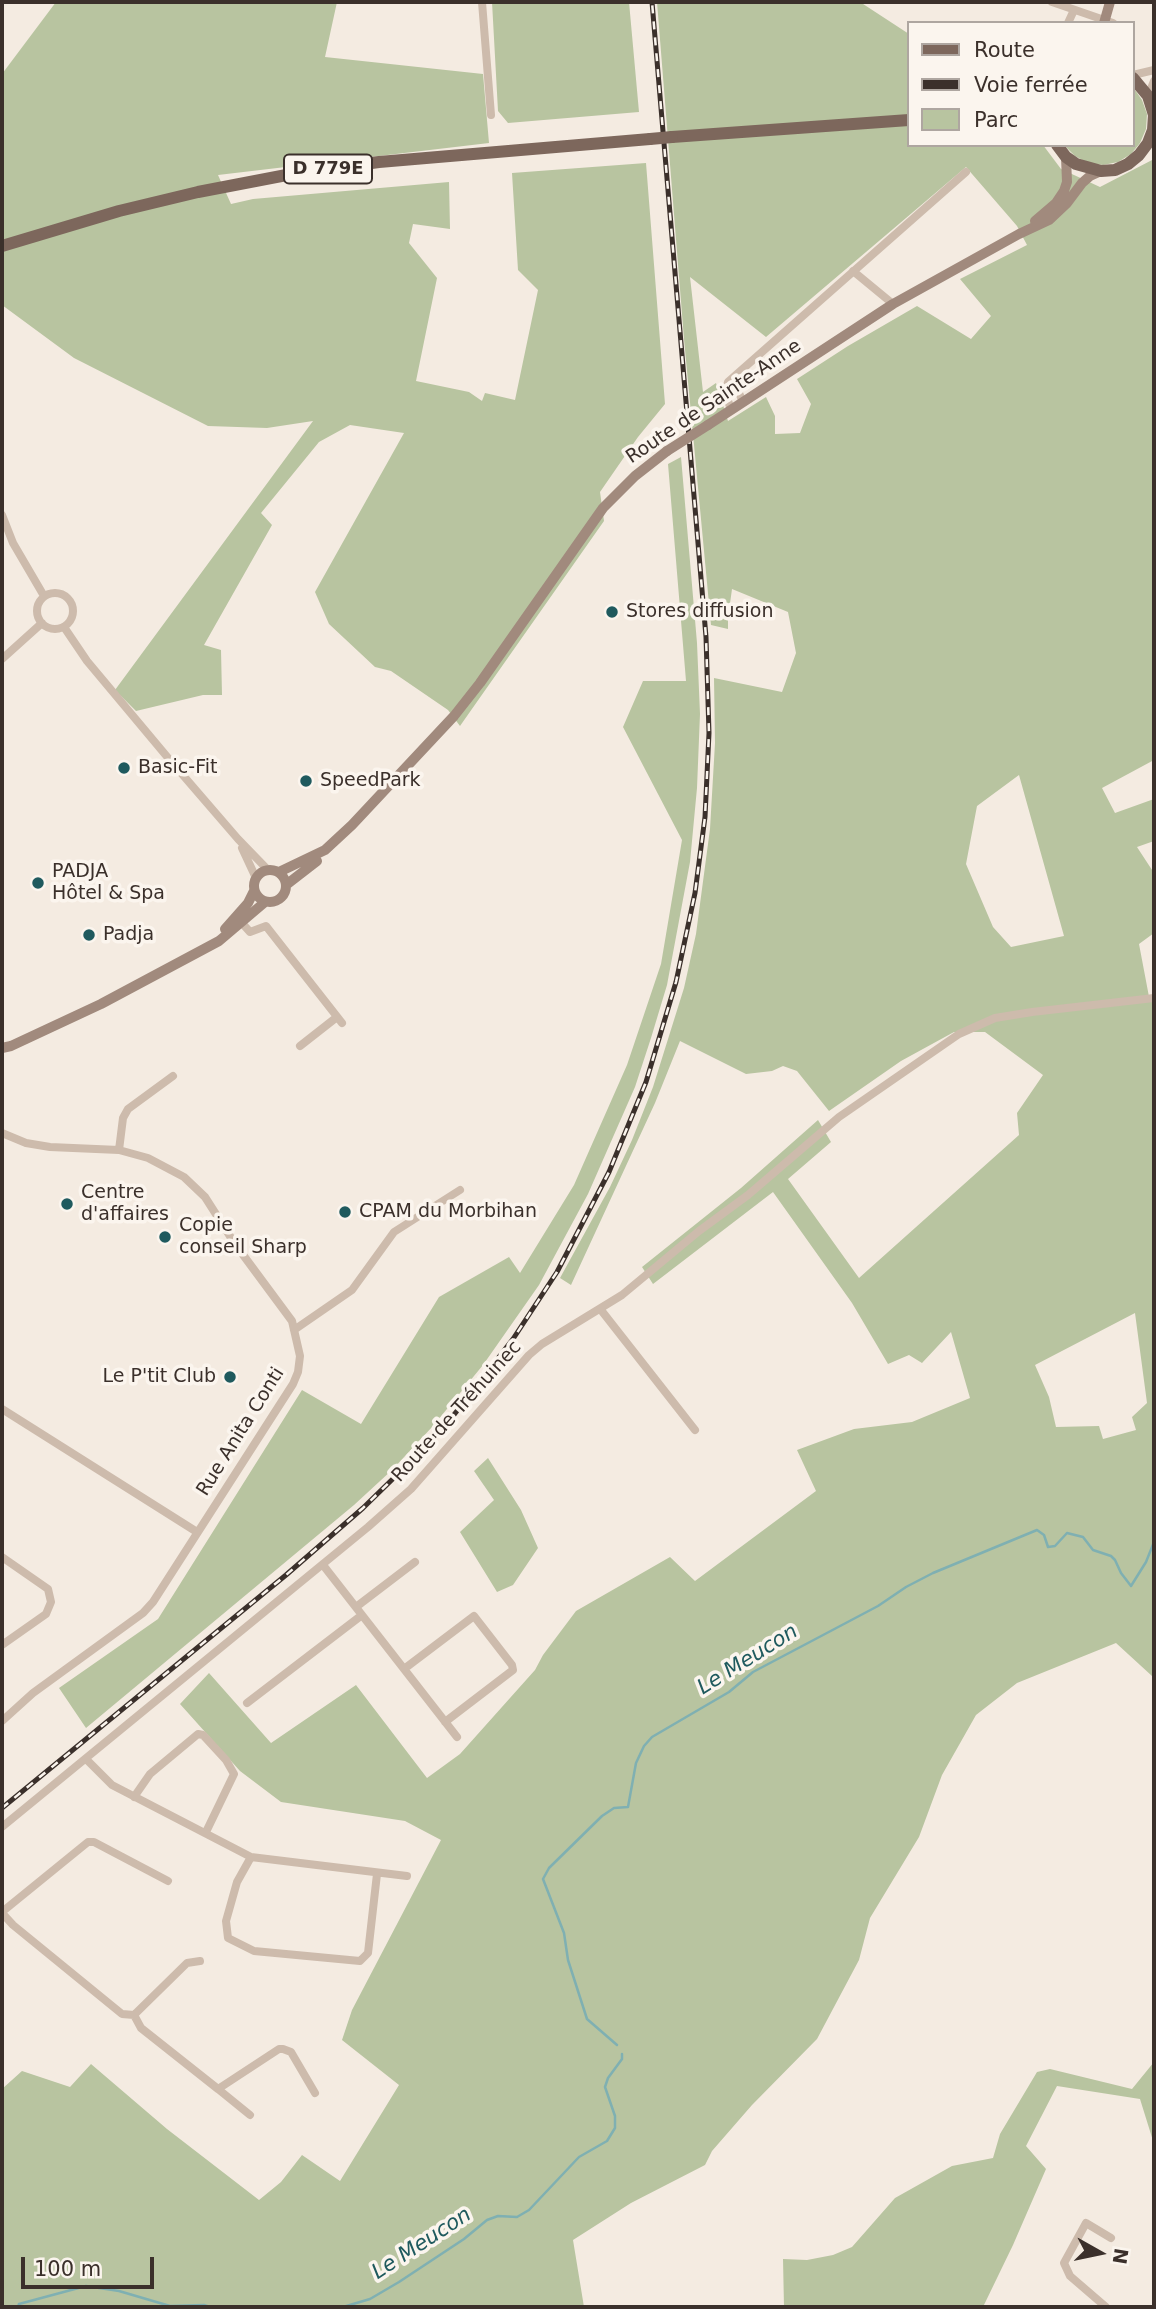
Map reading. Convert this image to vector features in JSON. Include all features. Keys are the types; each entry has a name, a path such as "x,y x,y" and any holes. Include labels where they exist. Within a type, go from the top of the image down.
{"main road":[{"path":"1109,21 1113,2"},
{"path":"1059,147 1066,156 1088,169 1101,171 1115,170 1139,155 1151,142 1152,107 1135,80"},
{"name":"D 779E","path":"2,246 119,211 297,173 379,162 908,120"},
{"name":"Route de Sainte-Anne","path":"1018,234 1047,212 1060,197 1067,182 1066,156"},
{"name":"Route de Sainte-Anne","path":"273,871 325,850 352,825 454,716 603,508 635,476 667,451 893,304 1018,234 1049,220 1067,203 1082,183 1101,171"},
{"name":"Route de Sainte-Anne","path":"286,885 333,849 352,825"},
{"path":"5,1049 100,1004 219,941 265,902 280,899 286,885 273,871 256,878 248,903 205,948"},
{"path":"254,891 260,900 265,902"}],"street":[{"path":"482,2 491,115"},
{"path":"1052,2 1106,21"},
{"path":"1069,21 1074,10"},
{"path":"1135,76 1154,70"},
{"path":"1152,107 1154,82"},
{"path":"731,410 725,393 728,382 966,172"},
{"path":"853,271 893,304"},
{"path":"737,374 735,384 743,401"},
{"path":"2,515 13,543 44,596"},
{"path":"58,593 70,600 73,615 64,626 52,629 42,623 37,609 44,596 58,593"},
{"path":"2,659 42,623"},
{"path":"64,626 87,661 238,839 273,871"},
{"path":"238,839 256,878"},
{"path":"241,922 250,932 266,926 339,1020 300,1046"},
{"name":"Route de Tréhuinec","path":"2,1827 323,1565 411,1489 529,1354 601,1310 748,1195 839,1117 959,1034 995,1018 1154,998"},
{"path":"119,1150 123,1118 128,1109 173,1076"},
{"name":"Rue Anita Conti","path":"2,1133 26,1143 50,1147 119,1150 155,1161 184,1177 205,1197 235,1244 292,1321 300,1356 293,1384 153,1602 143,1613 33,1693 2,1721"},
{"path":"295,1330 352,1290 394,1232 460,1190"},
{"path":"601,1310 695,1430"},
{"path":"2,1409 197,1532"},
{"path":"2,1557 48,1589 51,1602 46,1614 2,1645"},
{"path":"356,1607 415,1562"},
{"path":"323,1565 457,1737"},
{"path":"247,1703 362,1615"},
{"path":"404,1669 474,1616 512,1665 513,1670 445,1722"},
{"path":"134,1797 150,1774 198,1734 203,1735 226,1760 234,1774 206,1832"},
{"path":"87,1760 112,1784 251,1857 407,1876"},
{"path":"168,1881 94,1842 88,1842 2,1912 13,1925 122,2014 134,2015 187,1963 200,1961"},
{"path":"251,1857 237,1882 226,1921 228,1938 254,1951 360,1961 368,1953 377,1874"},
{"path":"134,2015 142,2028 250,2115"},
{"path":"218,2089 283,2049 291,2052 315,2093"},
{"path":"1107,2307 1070,2276 1065,2263 1086,2223 1111,2238"}],"green space":[{"path":"56,2 337,2 325,57 483,74 489,143 218,175 231,204 253,199 449,182 450,229 413,224 409,243 437,278 416,381 469,392 482,401 485,393 515,400 538,290 518,270 512,173 646,163 665,404 638,437 600,492 604,521 460,726 448,710 391,671 375,667 329,624 315,592 404,433 350,425 319,442 261,513 272,525 204,645 221,650 222,695 203,695 136,711 115,690 313,421 267,428 208,426 74,358 2,305 2,74"},
{"path":"492,2 629,2 639,112 508,123 498,111"},
{"path":"657,2 860,2 908,33 908,147 1044,147 1061,169 1100,187 1154,159 1154,760 1102,788 1115,813 1154,799 1154,841 1137,847 1154,873 1154,933 1139,944 1150,1002 1154,1002 1154,1688 1152,1676 1116,1643 1017,1683 976,1715 942,1775 919,1837 870,1918 859,1960 817,2039 752,2105 712,2151 705,2165 631,2203 573,2240 584,2307 2,2307 2,2089 22,2071 70,2087 91,2064 167,2129 259,2200 281,2182 302,2155 340,2181 399,2085 342,2040 352,2010 441,1840 405,1821 281,1802 240,1771 180,1704 209,1673 271,1743 356,1685 427,1778 460,1754 535,1670 576,1611 670,1557 695,1581 816,1491 797,1450 854,1429 912,1422 970,1398 951,1332 922,1363 909,1355 888,1364 852,1303 773,1192 653,1284 642,1267 741,1188 818,1120 831,1142 788,1179 859,1278 1019,1135 1017,1113 1043,1075 985,1032 954,1032 901,1061 829,1111 797,1071 783,1066 772,1071 746,1074 680,1041 655,1103 571,1285 560,1278 610,1187 632,1140 653,1087 684,988 696,934 710,829 715,743 714,678 782,692 796,653 788,612 732,589 728,629 711,625 684,339","holes":["966,167 1017,226 1027,245 960,279 991,316 971,339 917,306 797,379 811,404 800,433 775,434 775,416 766,397 728,421 716,383 703,392 690,277 766,337","1019,775 1064,936 1011,947 993,927 966,864 977,806","1135,1313 1147,1403 1132,1417 1136,1430 1103,1439 1099,1426 1056,1427 1049,1397 1035,1365"]},
{"path":"1135,90 1147,114 1146,129 1131,154 1118,162 1103,165 1088,163 1066,147 1135,147"},
{"path":"681,457 697,643 700,714 690,862 667,985 651,1038 635,1087 588,1194 539,1285 483,1365 433,1426 392,1470 354,1505 86,1728 59,1688 158,1619 302,1390 361,1424 439,1297 509,1257 520,1273 574,1185 627,1065 661,964 682,840 623,727 643,681 686,681 668,464"},
{"path":"488,1458 521,1510 538,1548 513,1585 497,1592 460,1532 494,1500 474,1471"},
{"path":"1154,2062 1154,2144 1140,2099 1057,2086 1026,2146 1046,2169 983,2307 784,2307 783,2259 807,2260 833,2255 852,2247 895,2198 952,2166 993,2158 1000,2134 1037,2072 1050,2069 1132,2089"}],"waterway":[{"name":"Le Meucon","path":"617,2045 587,2019 568,1960 564,1933 543,1879 549,1868 602,1816 614,1808 628,1807 636,1763 652,1737 729,1692 753,1672 878,1606 906,1587 1037,1530 1044,1535 1048,1547 1055,1546 1067,1533 1083,1537 1093,1550 1115,1560 1131,1586 1146,1562 1154,1542"},
{"name":"Le Meucon","path":"343,2307 370,2299 399,2282 464,2239 487,2220 498,2216 517,2217 529,2210 579,2157 607,2141 615,2128 615,2116 605,2087 608,2078 622,2059 622,2054"},
{"name":"Le Meucon","path":"18,2307 19,2304 86,2286 119,2291 170,2306 210,2307"}],"railway":[{"path":"2,1808 286,1575 363,1508 453,1416 513,1339 557,1272 609,1172 646,1082 676,982 695,893 705,817 709,733 706,637 652,2"}],"place":[{"name":"Stores diffusion","path":"612,612"},
{"name":"Basic-Fit","path":"124,768"},
{"name":"SpeedPark","path":"306,781"},
{"name":"PADJA Hôtel & Spa","path":"38,883"},
{"name":"Padja","path":"89,935"},
{"name":"Centre d'affaires","path":"67,1204"},
{"name":"CPAM du Morbihan","path":"345,1212"},
{"name":"Copie conseil Sharp","path":"165,1237"},
{"name":"Le P'tit Club","path":"230,1377"}]}
